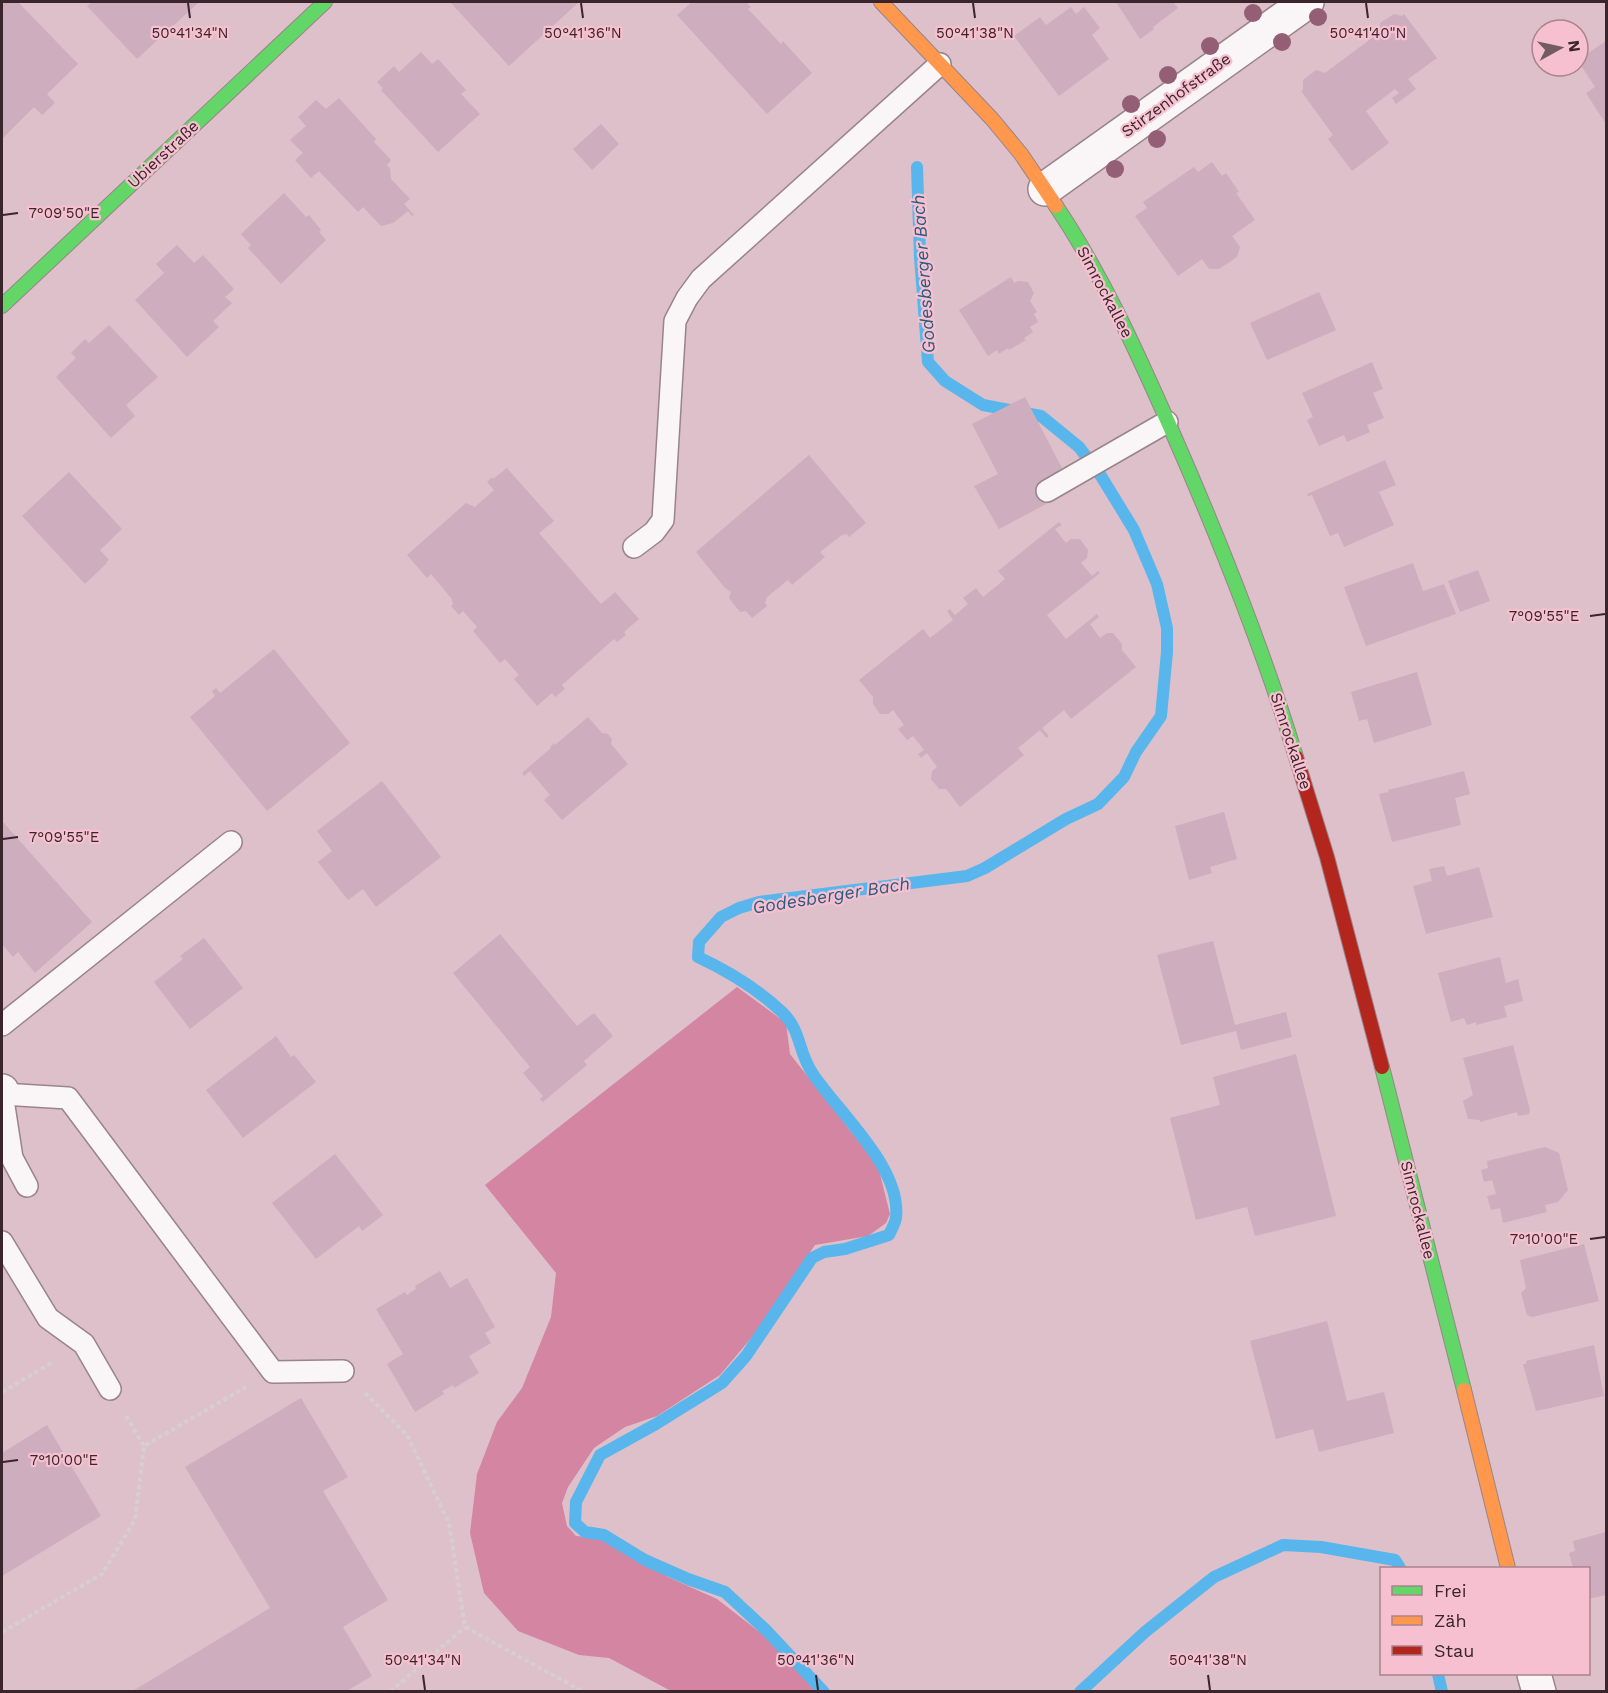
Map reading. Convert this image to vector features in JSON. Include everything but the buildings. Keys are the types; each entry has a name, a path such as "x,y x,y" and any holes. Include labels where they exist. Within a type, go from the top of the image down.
{"street":[{"name":"Ubierstraße","path":"2,306 325,2"},
{"name":"Simrockallee","path":"881,2 992,119 1021,154 1045,189 1096,270 1138,355 1213,524 1279,701 1327,857 1357,965 1508,1567"},
{"name":"Stirzenhofstraße","path":"1045,189 1307,2"},
{"path":"1534,1675 1539,1692"}],"lane":[{"path":"634,547 654,532 663,520 675,321 687,298 701,279 940,64"},
{"path":"1047,491 1167,422"},
{"path":"2,1025 231,842"},
{"path":"27,1186 12,1158 2,1093 68,1098 273,1372 343,1371"},
{"path":"2,1242 48,1318 84,1344 110,1389"}],"path":[{"path":"2,1392 84,1344"},
{"path":"343,1371 407,1435 412,1445 449,1523 465,1627"},
{"path":"2,1632 102,1574 135,1520 144,1446 273,1372"},
{"path":"390,1692 465,1627"},
{"path":"465,1627 584,1692"},
{"path":"399,1692 401,1684"}],"shaded area":[{"path":"737,987 786,1023 790,1054 878,1166 890,1214 886,1223 868,1236 815,1245 752,1337 720,1375 657,1416 625,1427 594,1448 568,1487 562,1503 567,1526 576,1536 599,1538 668,1577 717,1599 771,1641 815,1691 671,1691 609,1658 579,1655 518,1631 484,1593 470,1533 477,1474 497,1422 522,1388 551,1317 556,1273 485,1185"}],"waterway":[{"name":"Godesberger Bach","path":"824,1692 767,1631 725,1592 645,1560 604,1535 585,1532 575,1523 576,1502 600,1455 722,1383 746,1356 812,1258 824,1252 845,1249 889,1235 896,1218 895,1199 889,1180 879,1161 867,1142 813,1074 789,1020 753,989 698,957 699,942 721,917 759,902 967,876 985,868 1066,819 1098,804 1124,777 1136,752 1161,716 1167,652 1167,628 1157,584 1134,530 1101,476 1079,447 1041,416 983,405 945,381 928,362 920,257 917,167"},
{"name":"Godesberger Bach","path":"1080,1692 1145,1632 1214,1577 1283,1545 1321,1547 1395,1560 1399,1567"},
{"name":"Godesberger Bach","path":"1438,1675 1442,1692"}],"traffic: fast":[{"path":"2,306 325,2"},
{"path":"1056,206 1104,287 1171,429 1238,591 1269,674 1296,757"},
{"path":"1382,1067 1464,1390"}],"traffic: slow":[{"path":"881,2 992,119 1021,154 1056,206"},
{"path":"1464,1390 1508,1567"}],"traffic: jam":[{"path":"1296,757 1327,857 1382,1067"}]}
